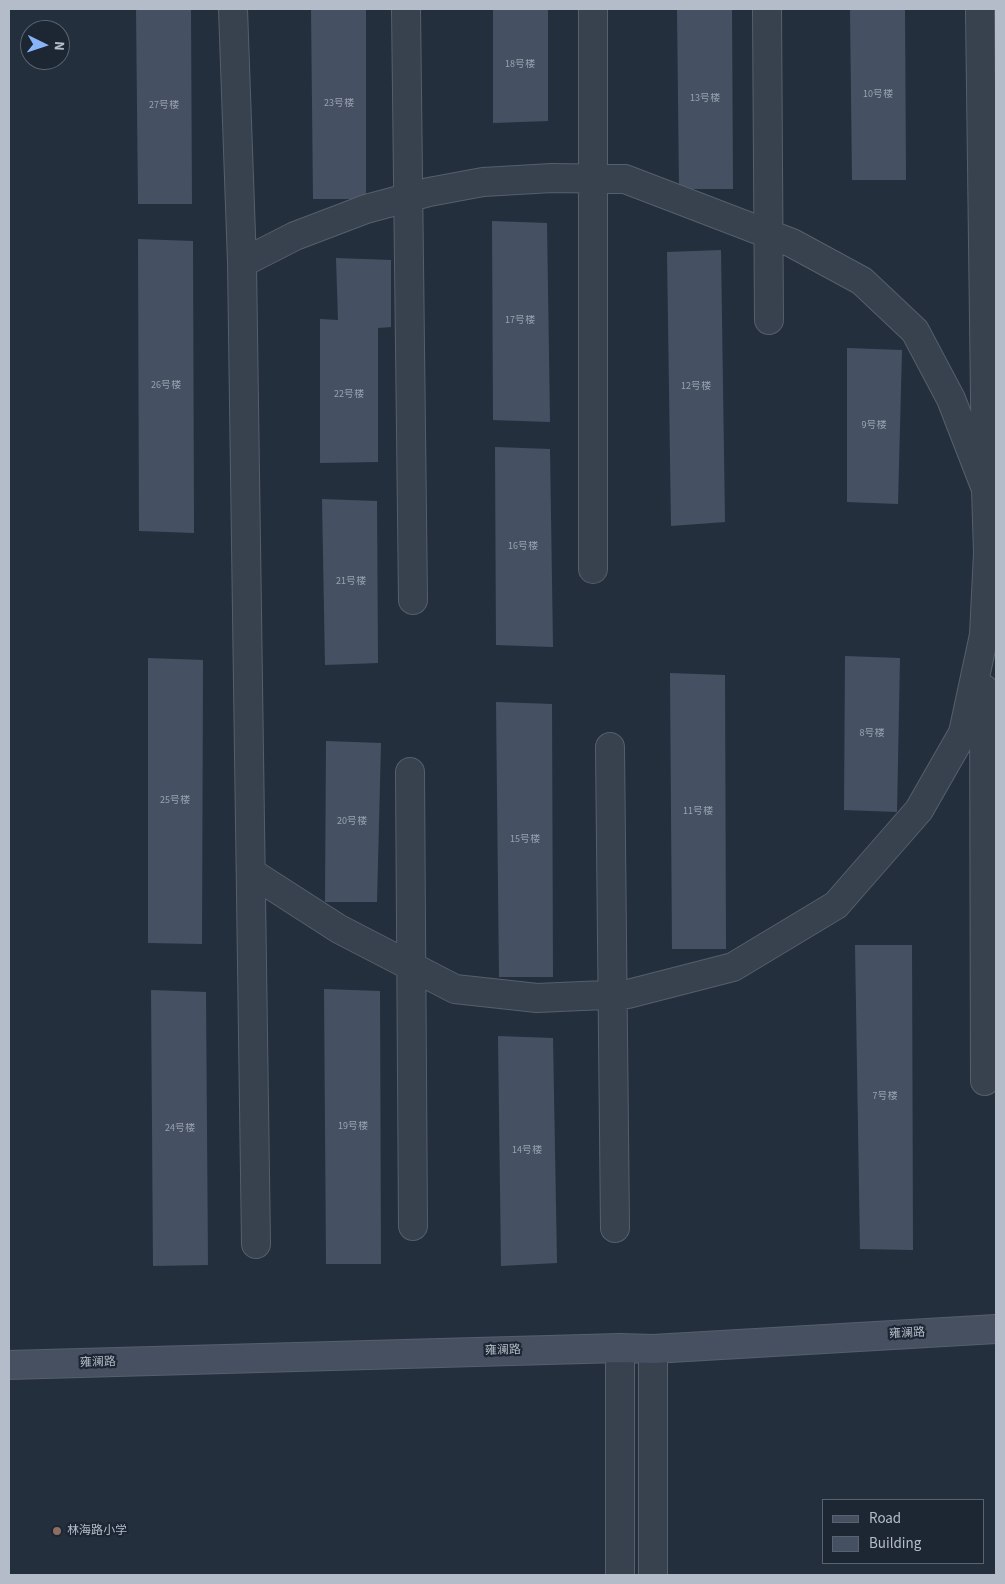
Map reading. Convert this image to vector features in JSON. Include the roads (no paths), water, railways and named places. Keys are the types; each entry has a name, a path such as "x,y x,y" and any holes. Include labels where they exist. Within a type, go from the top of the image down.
{"street":[{"path":"232,9 242,263 256,1244"},
{"path":"406,9 410,198 413,600"},
{"path":"593,9 593,569"},
{"path":"768,9 769,320"},
{"path":"980,12 986,489 992,553 984,635 985,1081"},
{"path":"242,263 295,236 366,209 410,198 483,182 552,178 625,179 792,242 862,281 915,332 951,399 986,489"},
{"path":"252,873 339,929 455,989 537,998 628,994 733,967 836,905 919,810 963,733 984,635"},
{"path":"610,747 614,1228"},
{"path":"410,772 413,1226"},
{"name":"雍澜路","path":"9,1365 620,1348 653,1349 996,1329"},
{"path":"620,1348 620,1575"},
{"path":"653,1349 653,1575"}],"place":[{"name":"林海路小学","path":"57,1531"}]}
